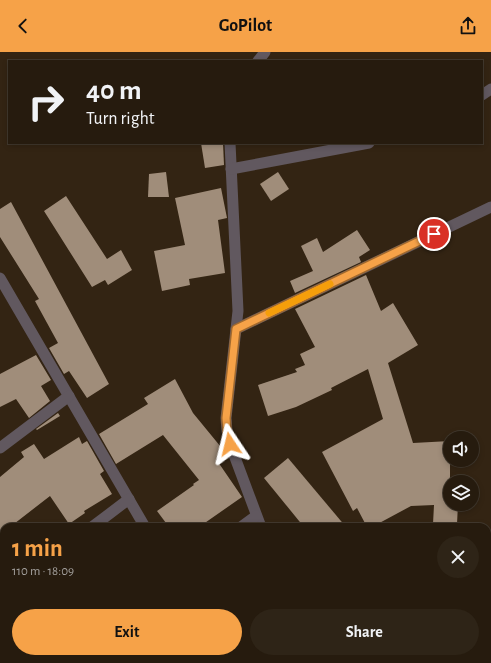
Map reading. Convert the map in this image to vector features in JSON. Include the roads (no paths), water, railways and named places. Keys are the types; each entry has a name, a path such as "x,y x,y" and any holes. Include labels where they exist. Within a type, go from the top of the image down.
{"street":[{"path":"259,60 265,52"},
{"path":"230,144 238,311 226,418 230,444 259,523"},
{"path":"231,169 364,144"},
{"path":"236,329 491,207"},
{"path":"0,278 143,523"},
{"path":"0,448 69,396"},
{"path":"97,523 129,499"},
{"path":"246,523 256,516"}]}
